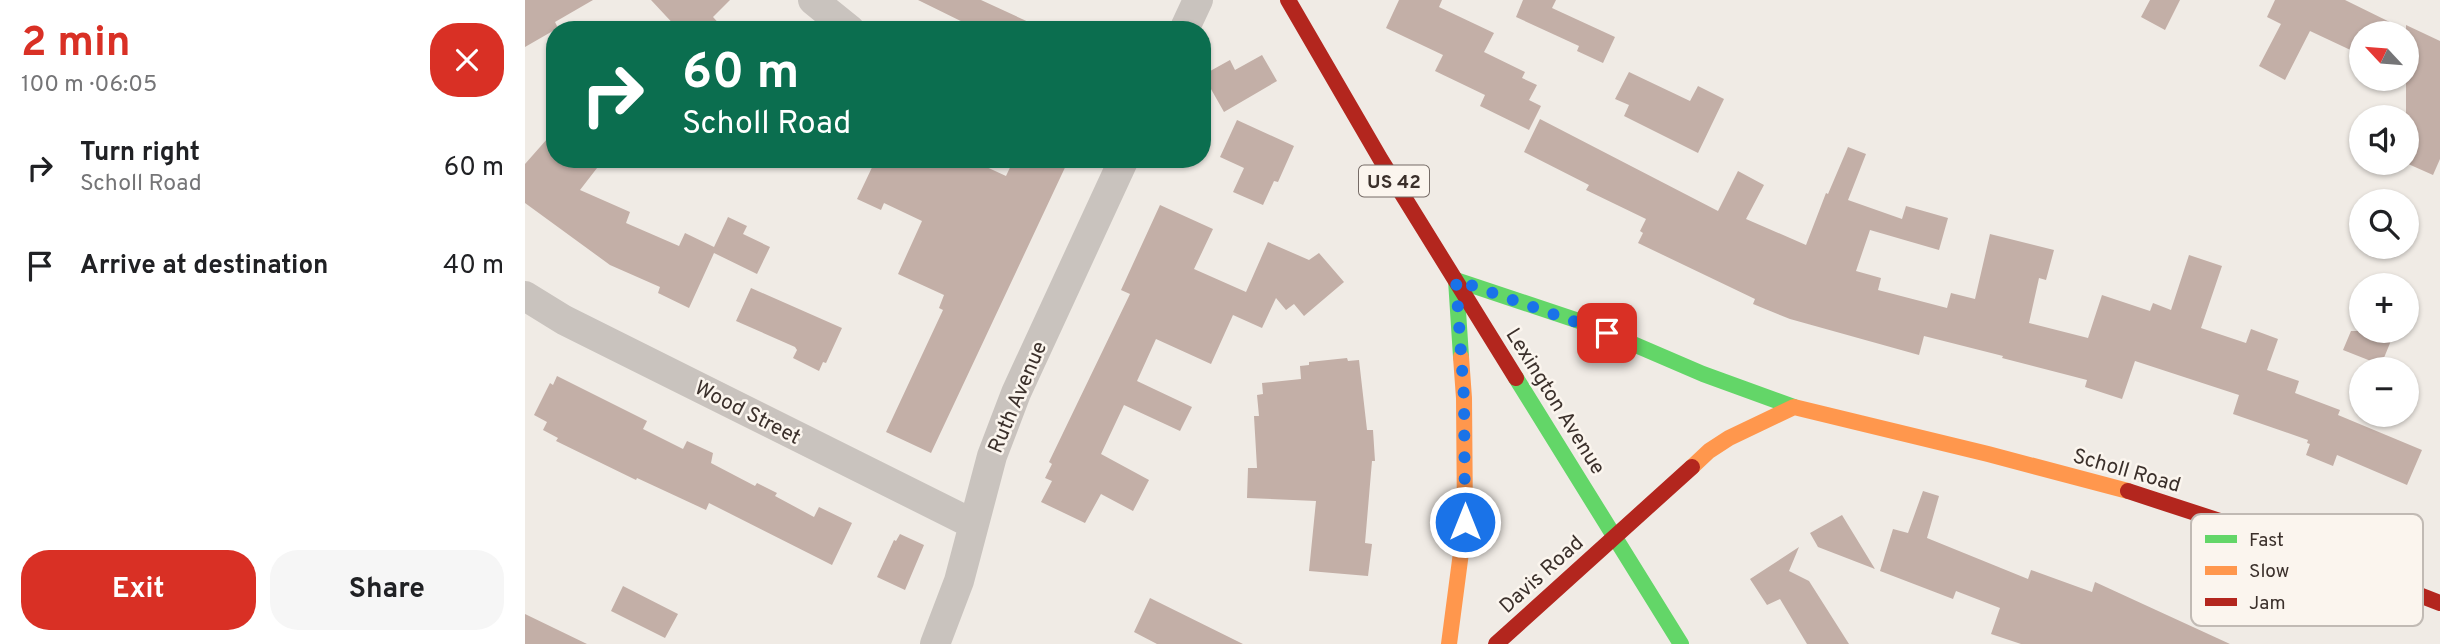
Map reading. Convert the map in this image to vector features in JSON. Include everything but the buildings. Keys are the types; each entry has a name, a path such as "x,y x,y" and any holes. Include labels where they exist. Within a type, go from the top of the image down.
{"street":[{"path":"813,0 839,21"},
{"path":"1188,21 1198,0"},
{"name":"Lexington Avenue","path":"1288,0 1381,160 1681,644"},
{"name":"Ruth Avenue","path":"935,644 960,581 992,456 1016,393 1120,168"},
{"path":"1449,644 1465,522 1464,398 1456,280"},
{"name":"Scholl Road","path":"1456,280 1582,322 1703,374 1794,407 1991,454 2202,514"},
{"name":"Wood Street","path":"525,296 564,320 974,524"},
{"path":"1615,535 1709,452 1739,431 1794,407"},
{"name":"Davis Road","path":"1496,644 1615,535"},
{"name":"Scholl Road","path":"2423,596 2440,603"}],"traffic: fast":[{"path":"1461,357 1456,280 1582,322 1703,374 1794,407"},
{"path":"1516,378 1681,644"}],"traffic: slow":[{"path":"1449,644 1465,522 1461,357"},
{"path":"1692,467 1709,451 1729,438 1794,407 2128,491"}],"traffic: jam":[{"path":"1288,0 1381,160 1516,378"},
{"path":"1496,644 1692,467"},
{"path":"2128,491 2198,514"},
{"path":"2423,596 2440,603"}],"route":[{"path":"1465,522 1464,398 1456,280 1607,333"}]}
